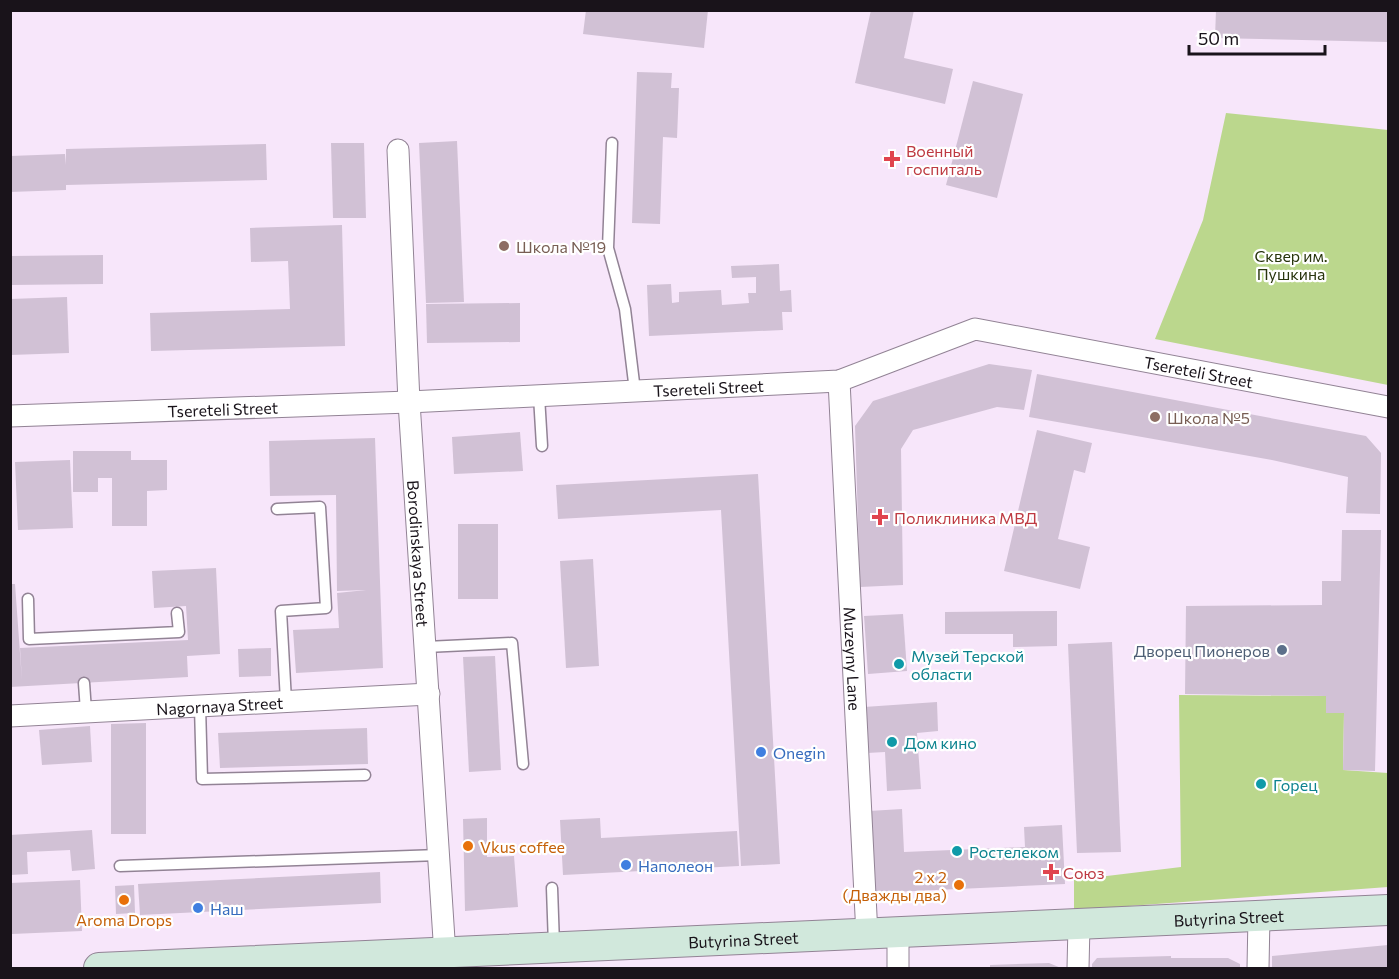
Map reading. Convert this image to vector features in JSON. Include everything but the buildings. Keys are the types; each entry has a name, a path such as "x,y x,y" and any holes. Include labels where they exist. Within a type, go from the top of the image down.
{"main road":[{"name":"Butyrina Street","path":"99,969 336,964 554,949 665,956 867,935 1389,910"}],"street":[{"name":"Borodinskaya Street","path":"398,150 410,402 445,955"},
{"name":"Tsereteli Street","path":"10,416 410,402 839,381 975,329 1389,407"},
{"name":"Muzeyny Lane","path":"839,381 867,935"},
{"name":"Nagornaya Street","path":"10,716 429,694"},
{"path":"1258,969 1259,916"},
{"path":"1078,969 1079,925"},
{"path":"898,934 898,969"}],"lane":[{"path":"612,143 608,248 625,309 635,391"},
{"path":"539,396 542,446"},
{"path":"277,509 320,507 326,608 281,611 286,701"},
{"path":"28,598 29,639 82,641 178,632 177,613"},
{"path":"426,646 512,643 523,764"},
{"path":"84,683 86,711"},
{"path":"200,706 202,779 365,775"},
{"path":"120,866 439,855"},
{"path":"552,888 554,949"}],"green space":[{"name":"Сквер им. Пушкина","path":"1226,113 1388,130 1388,385 1155,339 1203,220"},
{"path":"1179,695 1326,696 1326,713 1344,713 1343,770 1388,773 1388,887 1074,910 1074,880 1181,867"}],"place":[{"name":"Военный госпиталь","path":"892,159"},
{"name":"Школа №19","path":"504,246"},
{"name":"Школа №5","path":"1155,417"},
{"name":"Поликлиника МВД","path":"880,517"},
{"name":"Дворец Пионеров","path":"1282,650"},
{"name":"Музей Терской области","path":"899,664"},
{"name":"Дом кино","path":"892,742"},
{"name":"Onegin","path":"761,752"},
{"name":"Горец","path":"1261,784"},
{"name":"Vkus coffee","path":"468,846"},
{"name":"Ростелеком","path":"957,851"},
{"name":"Наполеон","path":"626,865"},
{"name":"Союз","path":"1051,872"},
{"name":"2 х 2 (Дважды два)","path":"959,885"},
{"name":"Aroma Drops","path":"124,900"},
{"name":"Наш","path":"198,908"}]}
